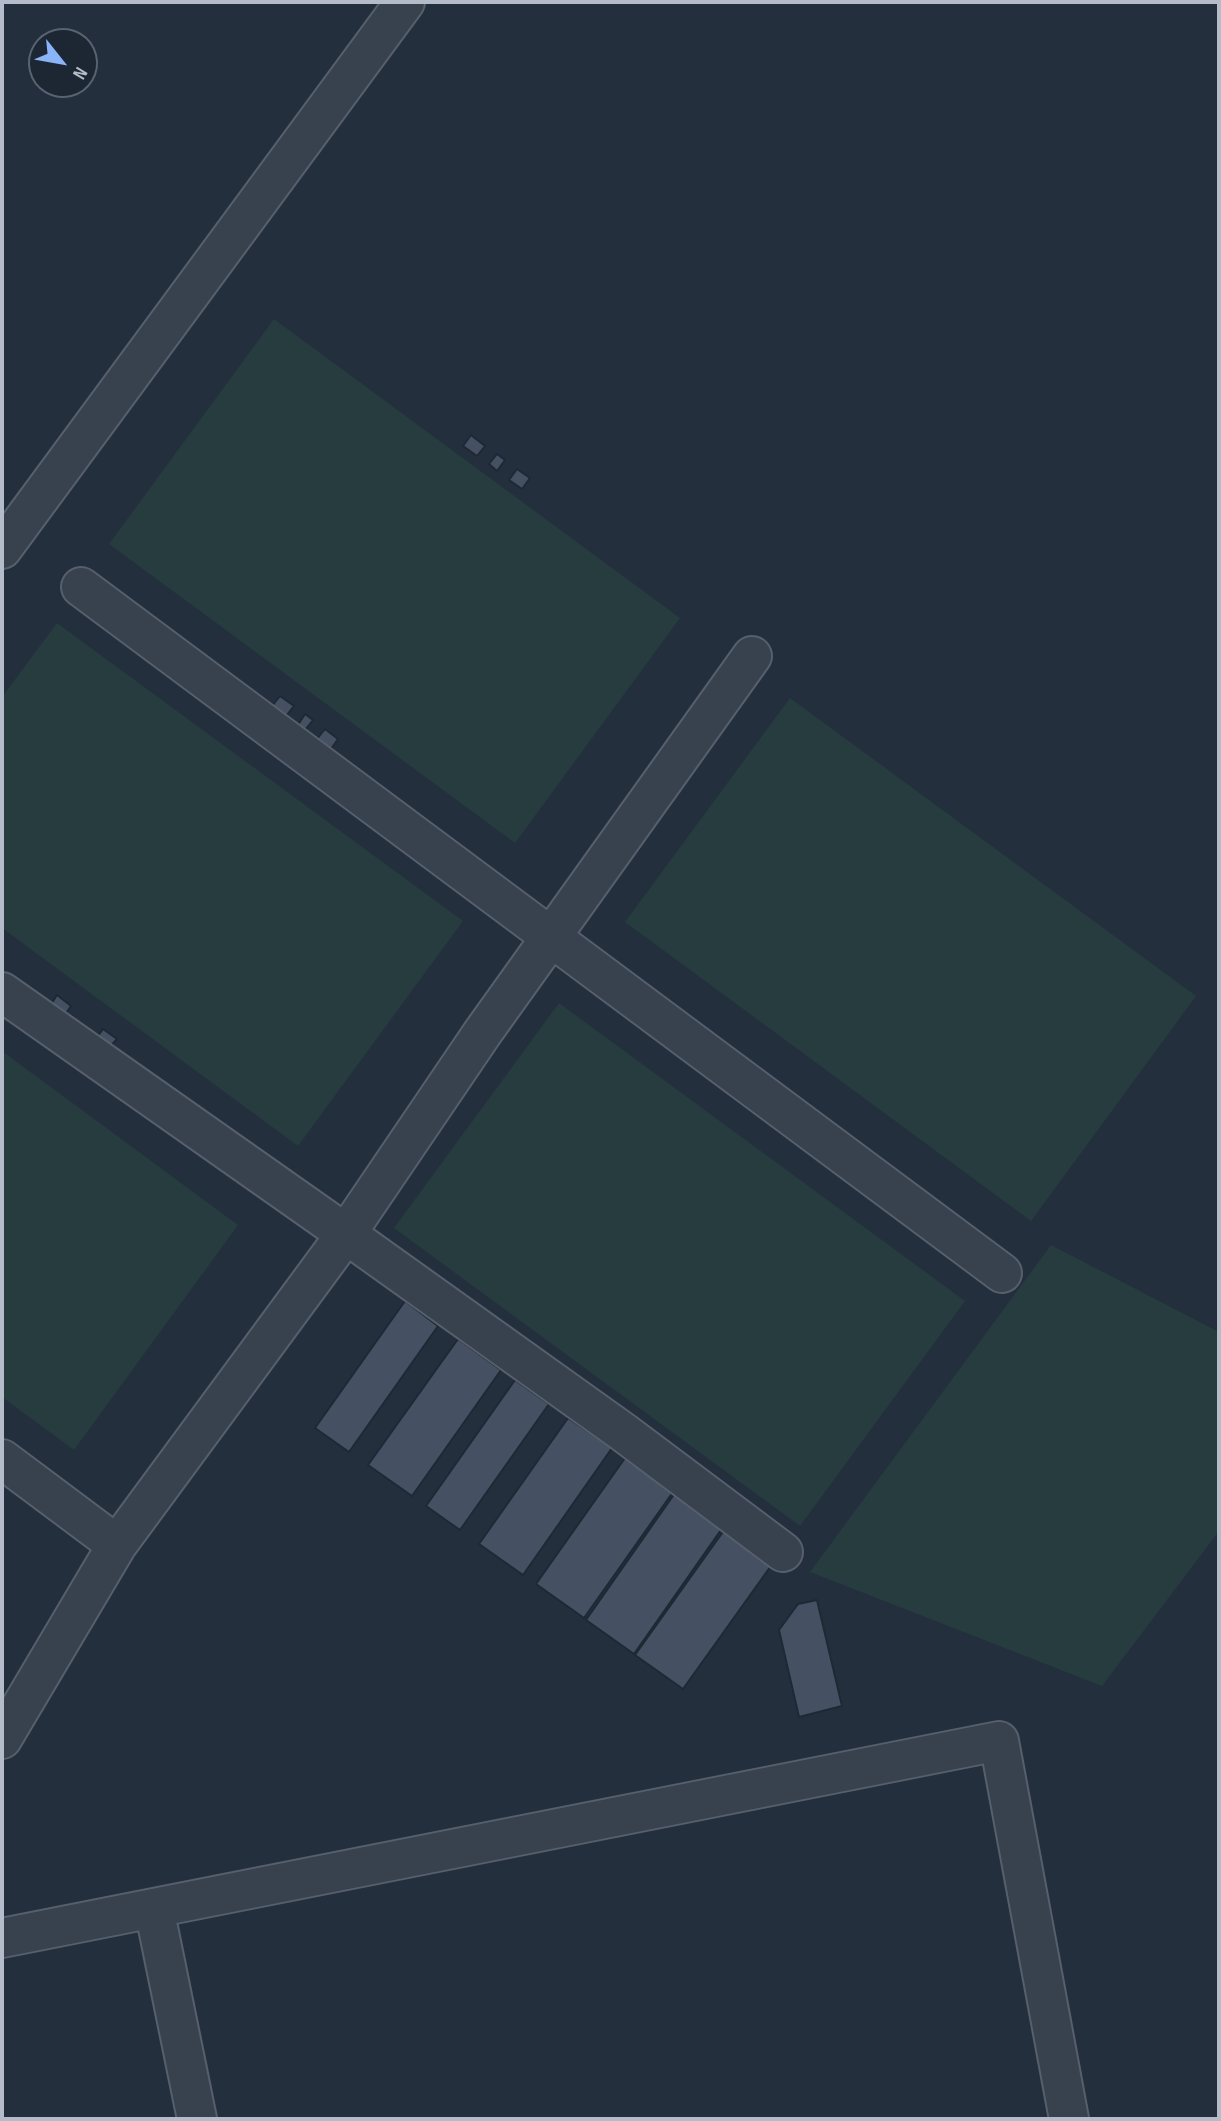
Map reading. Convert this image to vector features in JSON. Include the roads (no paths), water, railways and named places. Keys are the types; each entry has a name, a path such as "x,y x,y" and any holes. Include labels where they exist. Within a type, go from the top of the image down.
{"street":[{"path":"2,548 405,2"},
{"path":"81,587 1002,1273"},
{"path":"2,1739 117,1545 346,1234 483,1032 752,656"},
{"path":"2,992 623,1432 783,1552"},
{"path":"2,1459 117,1545"},
{"path":"2,1938 999,1741 1069,2119"},
{"path":"155,1908 197,2119"}]}
